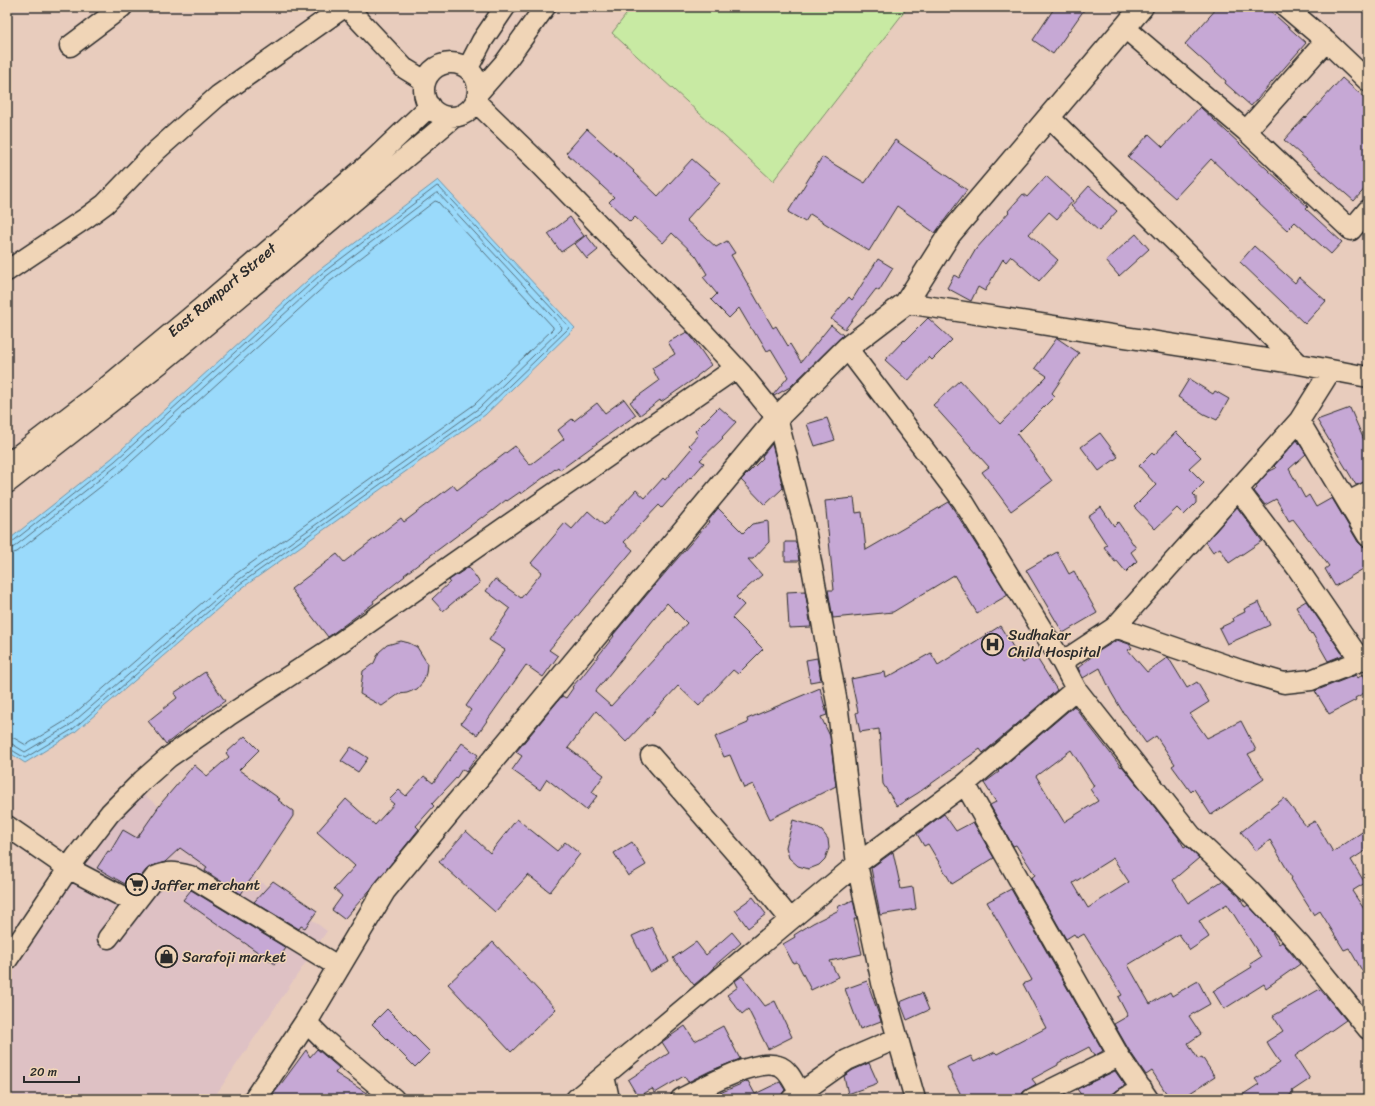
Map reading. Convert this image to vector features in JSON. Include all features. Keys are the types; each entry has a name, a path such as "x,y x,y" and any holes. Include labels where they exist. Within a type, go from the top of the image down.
{"main road":[{"path":"255,1099 306,1022 384,891 777,418 847,348 906,303 949,235 1134,14"}],"street":[{"path":"70,46 122,7"},
{"path":"7,270 105,204 156,152 218,96 344,7"},
{"path":"347,7 404,68 425,81"},
{"path":"468,68 482,41 505,7"},
{"path":"7,483 163,361 454,117 471,109 477,97 506,61 545,7"},
{"path":"1286,7 1326,41 1368,81"},
{"path":"1134,14 1246,131 1351,230 1368,210"},
{"path":"1246,131 1326,41"},
{"path":"454,117 445,116 436,112 430,106 424,90 425,81 432,71 443,64 456,63 468,68 474,75 478,84 477,97 701,330 736,368 777,418 804,524 837,703 856,864 882,983 915,1099"},
{"name":"East Rampart Street","path":"7,464 102,391 205,305 372,162 430,106"},
{"path":"1049,117 1299,364"},
{"path":"906,303 1299,364 1330,370 1367,380"},
{"path":"847,348 963,501 1062,662 1076,689 1190,835 1250,892 1300,944 1368,1029"},
{"path":"7,960 68,868 110,813 143,780 169,757 228,716 338,644 736,368"},
{"path":"1062,662 1114,626 1299,421 1330,370"},
{"path":"1299,421 1368,536"},
{"path":"1114,626 1240,670 1284,683 1311,680 1364,660 1238,489"},
{"path":"1348,502 1368,492"},
{"path":"576,1099 856,864 966,784 1076,689"},
{"path":"651,756 740,858 790,919"},
{"path":"966,784 1119,1056 1145,1094 1124,1099"},
{"path":"7,826 68,868 135,903"},
{"path":"108,938 155,877 166,873 176,872 190,876 339,967"},
{"path":"306,1022 323,1039 394,1099"},
{"path":"681,1099 740,1071 766,1065 779,1066 788,1072 796,1097 816,1081 847,1060 898,1038"},
{"path":"1032,1099 1119,1056"},
{"path":"604,1076 609,1099"}],"shaded area":[{"name":"Sarafoji market","path":"133,787 327,931 213,1099 7,1099 7,982"}],"green space":[{"path":"632,7 908,7 773,181 612,33"}],"water":[{"path":"438,180 575,328 485,415 242,588 75,732 25,763 7,751 7,541 112,458 318,271"}],"building":[{"path":"1055,7 1086,7 1053,54 1033,40"},
{"path":"1218,7 1266,7 1306,43 1251,106 1185,44"},
{"path":"1342,78 1368,101 1368,185 1354,201 1284,140"},
{"path":"1200,107 1308,207 1306,209 1342,242 1331,254 1295,222 1287,230 1211,159 1175,198 1128,157 1149,134 1163,147"},
{"path":"587,129 634,171 633,172 658,196 692,159 720,183 686,220 716,247 727,241 735,253 731,255 773,328 776,326 788,346 790,344 801,362 831,325 843,335 790,387 774,396 773,395 788,377 771,349 767,351 757,334 755,335 739,308 729,318 711,300 717,294 703,277 707,274 696,256 672,233 663,243 635,217 630,222 609,202 614,197 566,153"},
{"path":"895,140 967,190 935,233 897,206 869,251 810,214 805,222 788,212 822,157 865,183"},
{"path":"1046,176 1073,201 1057,219 1049,212 1029,234 1058,260 1039,281 1011,256 1006,262 1003,259 985,291 978,287 971,301 947,288 954,275 959,278 976,249 1023,194 1027,197"},
{"path":"1089,186 1117,211 1099,231 1071,206"},
{"path":"570,217 584,236 561,252 548,234"},
{"path":"1136,234 1149,249 1119,276 1106,261"},
{"path":"586,235 598,250 587,259 575,244"},
{"path":"1254,246 1295,283 1299,277 1326,301 1305,324 1240,262"},
{"path":"878,259 893,268 879,291 876,289 845,329 831,319 849,297 852,300"},
{"path":"928,318 952,340 932,360 929,357 908,381 885,360"},
{"path":"687,332 711,365 697,377 661,402 660,400 640,415 630,402 659,381 652,368 675,354 668,342"},
{"path":"1057,338 1079,353 1052,393 1055,396 1017,434 1052,481 1011,511 982,472 989,467 933,405 960,380 1000,424 1047,376 1035,368"},
{"path":"1189,379 1213,394 1215,391 1229,399 1217,420 1204,414 1178,397"},
{"path":"624,399 636,415 560,470 558,467 521,494 520,492 507,501 506,500 483,518 482,517 404,575 405,576 373,601 374,603 328,637 291,589 337,554 344,562 401,518 404,522 453,485 457,490 515,446 530,465 564,439 558,430 572,419 574,421 597,403 605,413"},
{"path":"719,407 736,422 722,437 723,438 700,460 704,463 691,478 690,477 662,508 659,505 624,542 633,550 549,650 558,656 543,677 526,665 477,735 461,723 471,710 466,706 505,650 489,640 510,609 486,591 495,579 521,598 542,572 531,563 565,523 572,529 588,511 604,525 636,490 645,498 663,478 665,480 692,448 689,445 698,435 695,431"},
{"path":"1350,408 1368,449 1368,481 1356,485 1317,420"},
{"path":"827,418 835,440 815,446 807,424"},
{"path":"1176,432 1201,457 1189,468 1204,483 1193,494 1196,497 1196,503 1184,515 1177,508 1155,529 1134,507 1156,485 1139,466 1152,453 1154,455"},
{"path":"1100,433 1118,457 1099,471 1081,447"},
{"path":"1297,440 1306,454 1289,469 1305,498 1309,495 1316,507 1332,498 1358,542 1362,546 1368,547 1368,566 1335,586 1325,569 1329,566 1293,519 1289,521 1276,499 1265,505 1254,491 1257,488 1256,486 1268,472 1276,468 1274,466"},
{"path":"772,444 783,488 765,505 741,480 763,458 762,456"},
{"path":"854,498 856,513 862,512 866,550 949,502 1008,595 977,613 954,575 893,612 833,618 828,590 834,590 825,501"},
{"path":"1101,507 1114,526 1118,522 1136,548 1131,552 1137,561 1126,572 1117,561 1115,562 1104,547 1107,545 1088,516"},
{"path":"1237,507 1262,541 1229,563 1220,548 1213,552 1206,542"},
{"path":"718,508 743,533 752,524 768,521 769,542 753,559 748,559 762,575 736,597 744,605 732,618 763,649 738,674 733,670 699,706 678,686 626,742 596,711 568,748 604,775 592,792 597,796 586,810 547,779 540,790 512,770 522,756 516,752 562,696 566,698 573,688 572,687 614,636 613,635 709,522 708,521","holes":["667,603 687,623 611,706 595,692"]},
{"path":"785,542 796,542 799,561 785,561"},
{"path":"1057,552 1069,574 1074,571 1097,613 1063,633 1026,570"},
{"path":"469,567 480,583 443,611 432,599 450,582 449,580"},
{"path":"805,591 811,627 789,628 787,592"},
{"path":"1306,601 1343,655 1328,661 1296,607"},
{"path":"1259,602 1270,625 1227,644 1219,628 1234,621 1233,618 1245,612 1244,609"},
{"path":"1000,626 1023,663 1035,655 1057,690 983,753 980,749 897,806 883,784 879,729 860,732 856,713 858,712 851,679 885,672 886,678 931,653 938,665"},
{"path":"1117,640 1129,644 1132,648 1128,650 1147,672 1168,657 1187,688 1197,682 1209,702 1190,714 1207,738 1241,721 1256,750 1248,754 1264,779 1211,815 1194,789 1191,792 1172,766 1175,764 1156,736 1146,743 1124,714 1111,692 1100,668 1083,678 1078,668 1096,653"},
{"path":"401,641 417,647 427,663 426,673 423,682 417,689 399,694 382,706 360,694 363,671 374,663 379,652 387,645"},
{"path":"817,658 821,680 810,682 806,660"},
{"path":"205,672 225,701 166,744 148,721 177,698 174,693"},
{"path":"1363,674 1368,683 1368,691 1355,698 1356,700 1329,714 1315,691 1356,675 1358,678"},
{"path":"820,688 827,715 821,717 830,736 836,786 770,819 753,784 744,788 730,755 724,757 715,737 748,723 747,719"},
{"path":"1074,706 1178,837 1184,847 1186,846 1199,858 1173,880 1188,903 1222,881 1239,896 1245,907 1248,905 1270,929 1279,944 1282,942 1300,964 1266,988 1264,984 1224,1009 1213,991 1252,967 1250,964 1261,957 1227,904 1199,921 1209,937 1190,950 1179,934 1128,965 1150,1004 1170,992 1172,996 1198,981 1210,1004 1189,1016 1201,1034 1188,1043 1198,1059 1202,1057 1215,1077 1190,1093 1193,1099 1170,1099 1152,1071 1146,1075 1129,1050 1114,1024 1128,1016 1118,997 1122,995 1084,934 1077,938 1074,934 1066,939 1031,878 1035,875 1016,845 1013,846 990,805 996,802 984,783 999,772 998,771","holes":["1071,750 1094,786 1090,789 1098,801 1064,822 1036,776","1113,858 1129,882 1088,908 1073,883"]},
{"path":"245,736 259,750 239,770 280,799 278,800 293,811 293,816 241,894 205,871 207,867 180,848 165,862 151,866 146,870 132,888 97,868 108,851 110,852 123,830 137,838 162,802 194,765 207,776 229,757 226,753"},
{"path":"462,743 478,755 466,772 462,769 457,777 432,804 434,806 416,826 419,829 370,890 344,919 332,910 342,896 334,889 355,866 317,832 346,799 375,825 394,804 389,800 399,790 406,796 424,776 433,783"},
{"path":"351,747 368,758 358,772 341,761"},
{"path":"1284,798 1306,826 1315,821 1333,852 1368,828 1368,849 1351,860 1365,883 1352,891 1368,915 1368,981 1349,948 1344,950 1320,911 1314,915 1291,879 1292,878 1270,840 1256,851 1241,832"},
{"path":"944,814 956,831 973,822 994,858 952,884 928,844 924,846 917,834"},
{"path":"517,819 557,851 565,842 580,854 550,892 528,875 495,912 439,862 466,831 490,853"},
{"path":"793,820 816,827 822,831 828,839 829,848 825,859 819,865 809,869 798,866 789,858 786,847"},
{"path":"632,842 646,865 628,876 614,853"},
{"path":"893,852 901,889 913,887 916,909 880,915 871,868"},
{"path":"273,881 317,911 305,928 301,926 299,929 254,902"},
{"path":"1011,889 1103,1051 1094,1056 1089,1047 1058,1063 1058,1065 1032,1079 1036,1084 1023,1092 1021,1099 963,1099 947,1067 971,1056 974,1062 995,1052 997,1054 1046,1028 1023,984 1032,980 987,902"},
{"path":"191,890 286,948 275,964 183,900"},
{"path":"753,897 766,914 748,928 735,910"},
{"path":"853,900 857,919 854,919 862,954 830,961 838,977 811,990 797,962 793,963 783,944 813,923 839,910 837,907"},
{"path":"652,927 669,962 650,972 632,936"},
{"path":"732,932 741,943 694,985 673,958 696,942 706,955"},
{"path":"493,942 556,1009 511,1052 448,984"},
{"path":"742,976 765,1006 775,1001 792,1037 768,1049 748,1009 742,1014 727,995 738,987 735,981"},
{"path":"867,981 881,1021 860,1029 845,989"},
{"path":"1320,989 1346,1020 1295,1056 1310,1079 1292,1091 1293,1093 1284,1099 1236,1099 1259,1084 1255,1079 1280,1063 1266,1042 1283,1031 1273,1016"},
{"path":"922,993 929,1010 907,1020 900,1002"},
{"path":"387,1009 430,1052 415,1067 372,1024"},
{"path":"685,1026 695,1041 723,1026 740,1059 688,1082 684,1076 655,1093 652,1089 638,1097 628,1080 669,1053 662,1042"},
{"path":"317,1049 339,1068 335,1073 376,1099 270,1099 306,1050 310,1057"},
{"path":"869,1063 878,1083 848,1094 844,1076"},
{"path":"1115,1071 1125,1085 1105,1099 1084,1099 1077,1089"},
{"path":"748,1081 755,1094 780,1082 785,1090 781,1099 706,1099"}],"place":[{"name":"Sudhakar Child Hospital","path":"992,644"},
{"name":"Jaffer merchant","path":"136,885"},
{"name":"Sarafoji market","path":"167,957"}]}
